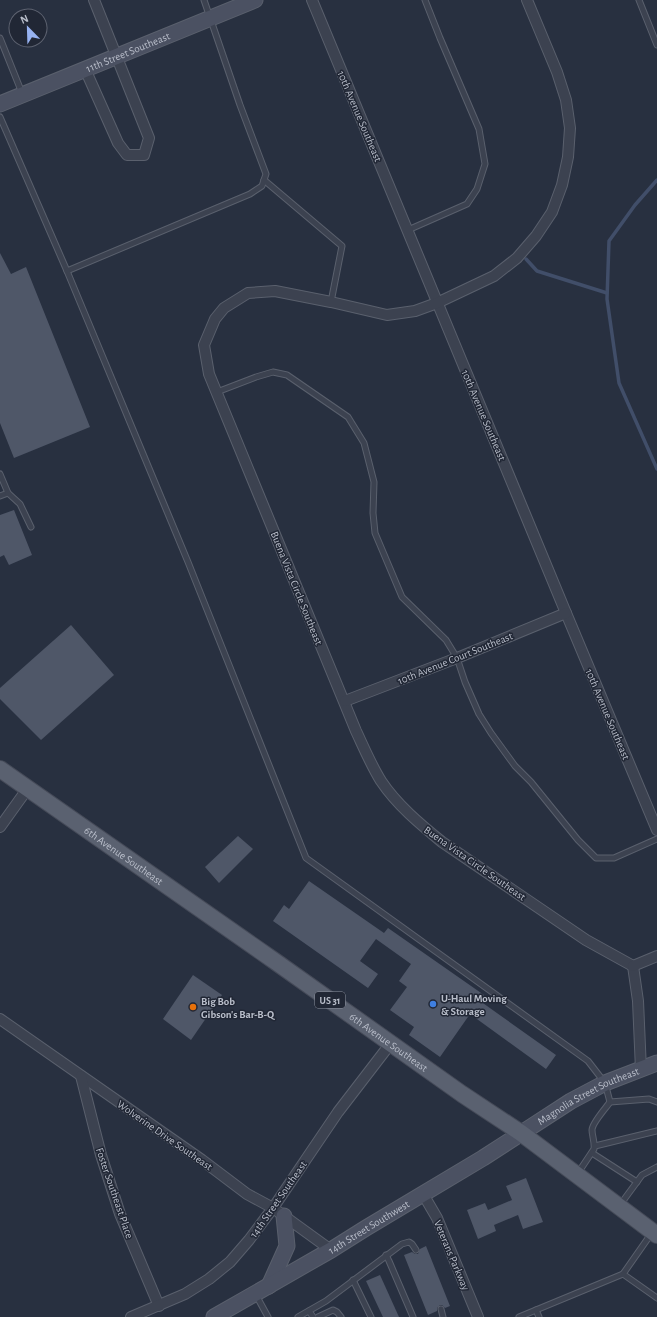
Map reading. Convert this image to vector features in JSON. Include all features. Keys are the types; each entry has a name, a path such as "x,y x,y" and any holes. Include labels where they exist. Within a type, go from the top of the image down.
{"main road":[{"name":"6th Avenue Southeast","path":"0,769 251,944 462,1094 521,1133 655,1231"}],"street":[{"path":"85,69 118,143 127,155 144,155 149,138 94,0"},
{"name":"11th Street Southeast","path":"0,104 255,0"},
{"name":"10th Avenue Southeast","path":"312,0 657,830"},
{"name":"Buena Vista Circle Southeast","path":"527,0 557,72 566,100 570,128 568,157 562,185 552,212 536,236 517,258 494,276 437,303 415,311 387,315 275,291 248,293 224,308 215,318 204,345 209,374 368,757 382,782 400,804 420,824 442,842 586,940 633,966"},
{"name":"10th Avenue Court Southeast","path":"345,701 457,658 566,613"},
{"path":"0,827 28,788"},
{"path":"641,1070 638,1001 633,966 657,956"},
{"name":"Wolverine Drive Southeast","path":"0,1019 202,1160 247,1194 278,1212 331,1250"},
{"name":"14th Street Southeast","path":"131,1317 185,1294 208,1279 230,1262 249,1240 278,1212 338,1112 391,1044"},
{"name":"Magnolia Street Southeast","path":"521,1133 571,1101 605,1083 657,1063"},
{"name":"Foster Southeast Place","path":"81,1076 101,1155 120,1214 159,1306"},
{"name":"14th Street Southwest","path":"214,1317 331,1250 521,1133"},
{"name":"Veterans Parkway","path":"423,1194 437,1218 478,1317"},
{"path":"269,1286 287,1246 278,1212"}],"lane":[{"path":"67,271 250,194 262,186 266,174 240,105 204,0"},
{"path":"408,230 467,204 477,189 485,164 479,129 425,0"},
{"path":"639,0 657,45"},
{"path":"0,38 22,94"},
{"path":"0,117 67,271 188,562 306,858 588,1061 605,1083 610,1102 592,1128 595,1146 592,1153 577,1174"},
{"path":"264,180 342,246 331,302"},
{"path":"217,392 256,376 273,372 286,375 348,417 364,443 374,482 373,513 375,533 402,597 446,640 457,658 465,682 479,714 515,766 531,782 578,840 596,858 614,858 657,839"},
{"path":"0,474 8,493 20,504 31,527"},
{"path":"0,496 8,493"},
{"path":"610,1102 649,1099 657,1102"},
{"path":"595,1146 657,1131"},
{"path":"592,1153 637,1182"},
{"path":"619,1206 642,1175 657,1167"},
{"path":"519,1317 623,1274 655,1231"},
{"path":"298,1317 326,1301 386,1255 406,1242 412,1244 416,1250"},
{"path":"386,1255 414,1317"},
{"path":"623,1274 657,1298"},
{"path":"353,1280 372,1317"},
{"path":"255,1294 268,1317"},
{"path":"318,1317 333,1310 341,1317"},
{"path":"441,1310 443,1317"},
{"path":"536,1310 539,1317"},
{"path":"309,1311 313,1317"}],"building":[{"path":"0,253 11,274 26,267 90,427 14,458 0,423"},
{"path":"14,510 32,555 9,565 4,555 0,557 0,515"},
{"path":"71,625 114,675 41,740 0,699 0,688"},
{"path":"238,836 253,849 219,883 205,867"},
{"path":"309,881 384,933 388,928 484,995 480,1001 556,1055 546,1069 470,1014 440,1057 409,1035 414,1027 390,1010 407,987 399,981 411,964 376,939 360,961 378,974 368,988 273,921 284,905 289,909"},
{"name":"Big Bob Gibson's Bar-B-Q","path":"193,975 222,995 191,1040 163,1019"},
{"path":"526,1178 543,1222 523,1229 518,1215 494,1225 496,1231 478,1239 467,1210 485,1203 488,1210 512,1200 506,1186"},
{"path":"426,1246 450,1306 445,1308 440,1305 437,1308 437,1311 428,1315 404,1255 412,1252 418,1254 420,1249"},
{"path":"380,1275 399,1317 383,1317 366,1281"}],"waterway":[{"path":"657,180 635,205 609,241 607,299 619,383 657,469"},
{"path":"526,259 537,271 607,293"}],"place":[{"name":"U-Haul Moving & Storage","path":"433,1004"},
{"name":"Big Bob Gibson's Bar-B-Q","path":"193,1007"}]}
